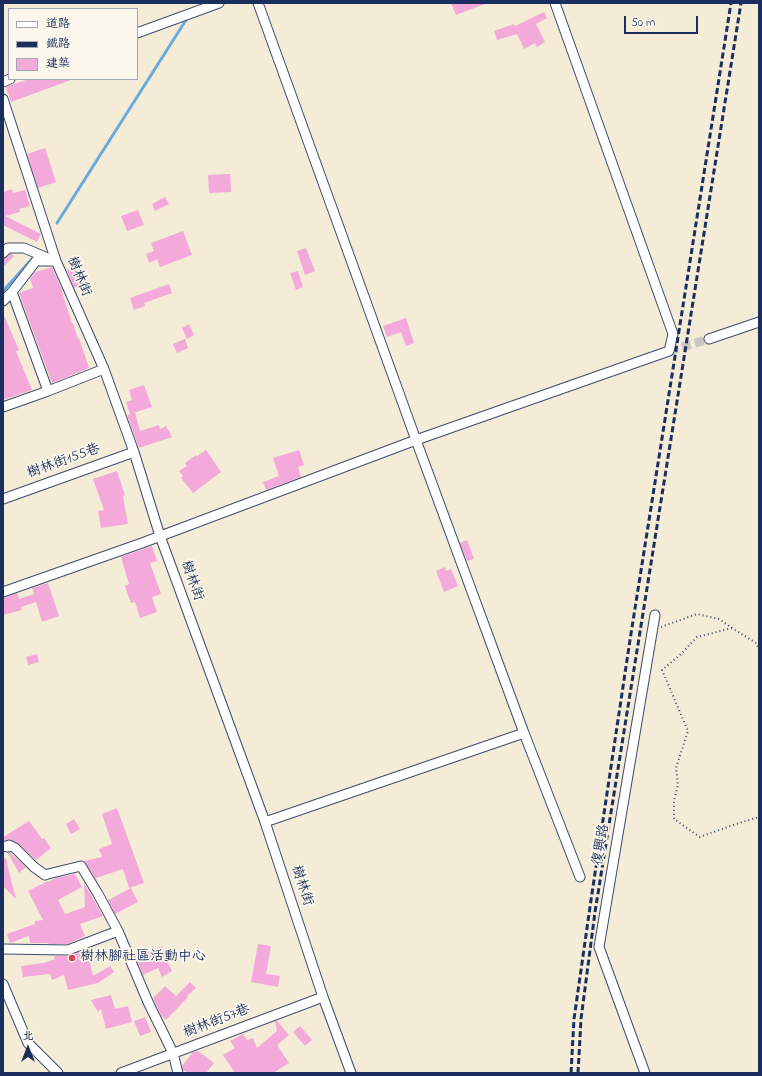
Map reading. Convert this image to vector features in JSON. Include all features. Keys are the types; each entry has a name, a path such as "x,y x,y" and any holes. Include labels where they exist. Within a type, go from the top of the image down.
{"street":[{"path":"138,33 219,3"},
{"path":"258,3 416,440 524,733 580,877"},
{"path":"3,592 142,543 416,440 669,351 673,334 555,3"},
{"name":"樹林街","path":"3,99 56,261 104,369 134,452 160,536 265,822 322,997 351,1073"},
{"path":"3,253 8,248 24,248 56,261"},
{"path":"3,301 12,292 36,261 56,261"},
{"path":"12,292 48,391"},
{"path":"709,338 759,322"},
{"path":"3,407 104,369"},
{"name":"樹林街155巷","path":"3,499 134,452"},
{"name":"復興路","path":"645,1073 599,947 655,615"},
{"path":"265,822 524,733"},
{"path":"3,846 8,847 9,845 15,848 45,876 81,866 118,931 148,1002 173,1053 178,1073"},
{"path":"3,949 68,950 118,931"},
{"path":"3,984 28,1043 58,1073"},
{"name":"樹林街57巷","path":"121,1073 322,997"}],"path":[{"path":"653,630 697,614 719,619 756,643 759,649"},
{"path":"732,628 697,637 681,654 662,670 688,731 676,768 678,785 674,800 674,819 700,837 733,824 759,817"}],"building":[{"path":"451,3 485,3 485,4 456,15"},
{"path":"544,12 547,18 536,24 545,42 537,47 535,43 524,49 517,34 497,40 494,31 514,24 515,26"},
{"path":"26,80 71,80 11,102 6,87"},
{"path":"45,148 56,182 38,188 27,154"},
{"path":"230,174 231,192 209,193 208,175"},
{"path":"12,189 13,193 25,190 30,206 19,209 20,212 5,216 41,234 37,242 3,225 3,192"},
{"path":"165,197 169,204 155,211 152,204"},
{"path":"138,210 144,225 127,231 121,216"},
{"path":"183,231 192,255 160,267 157,259 149,263 146,254 154,251 151,243"},
{"path":"306,248 315,271 305,275 297,251"},
{"path":"10,254 14,256 3,267 3,259"},
{"path":"52,267 63,292 72,323 78,339 79,338 89,368 52,383 19,293 33,288 30,278 35,272"},
{"path":"74,267 81,285 74,288 67,270"},
{"path":"298,271 303,287 296,290 290,273"},
{"path":"169,284 172,293 144,303 145,306 134,310 130,298"},
{"path":"3,313 19,350 16,351 32,390 3,400"},
{"path":"406,318 414,343 406,346 401,332 387,337 383,326"},
{"path":"189,324 194,335 187,339 182,328"},
{"path":"185,339 188,348 177,353 173,344"},
{"path":"144,385 152,407 135,412 140,431 159,425 160,429 166,426 172,437 139,448 127,415 130,414 126,402 132,400 129,390"},
{"path":"206,450 221,472 193,493 181,478 183,476 179,471 187,466 185,463"},
{"path":"299,450 304,465 298,467 301,477 266,490 263,482 279,476 273,458"},
{"path":"117,471 125,495 123,496 128,524 101,528 98,511 104,510 93,479"},
{"path":"467,540 474,559 467,561 460,543"},
{"path":"152,546 157,561 150,563 161,594 152,597 157,612 140,618 135,602 131,603 125,586 129,584 121,557"},
{"path":"445,567 446,571 451,569 458,586 444,592 436,571"},
{"path":"48,583 59,616 42,622 36,602 21,607 22,610 3,615 3,598 17,593 19,599 34,594 32,588"},
{"path":"37,654 39,662 28,665 26,657"},
{"path":"117,808 144,883 129,888 123,869 96,878 97,881 84,861 102,857 99,849 112,844 102,814"},
{"path":"74,819 80,829 71,834 66,824"},
{"path":"29,821 42,839 44,838 51,848 36,860 18,843 8,839 3,839 8,834"},
{"path":"8,853 10,853 26,867 19,873"},
{"path":"6,858 16,899 3,886 3,859"},
{"path":"75,874 82,887 58,900 65,914 85,907 84,883 103,916 80,924 85,936 67,944 30,943 29,936 10,943 7,934 35,924 35,921 43,920 28,891 56,878"},
{"path":"131,888 138,902 115,914 108,900"},
{"path":"258,944 271,946 266,974 280,976 278,987 251,982"},
{"path":"162,946 169,960 167,961 172,971 162,977 158,968 143,975 136,957"},
{"path":"84,950 86,956 88,955 93,976 110,966 114,972 98,983 68,990 64,975 52,980 50,974 23,977 21,966 44,963 55,959 54,956 70,956"},
{"path":"190,982 196,988 166,1020 161,1015 153,998 165,986 176,996"},
{"path":"111,995 115,1009 128,1006 132,1022 106,1029 101,1009 98,1012 91,1000"},
{"path":"145,1017 151,1032 140,1036 134,1021"},
{"path":"277,1021 289,1035 277,1045 289,1063 273,1073 235,1073 223,1055 235,1048 230,1041 243,1034 247,1040 253,1038 257,1048 277,1031 275,1022"},
{"path":"300,1026 312,1040 305,1046 293,1032"},
{"path":"198,1051 214,1063 206,1073 188,1073 183,1070 182,1066 193,1052"}],"waterway":[{"path":"57,223 186,20"},
{"path":"3,291 32,259"}],"tunnel":[{"path":"669,351 709,339"}],"railway":[{"path":"571,1073 574,1019 591,900 630,640 731,3"},
{"path":"578,1073 581,1019 595,912 741,3"}],"place":[{"name":"樹林腳社區活動中心","path":"72,958"}]}
